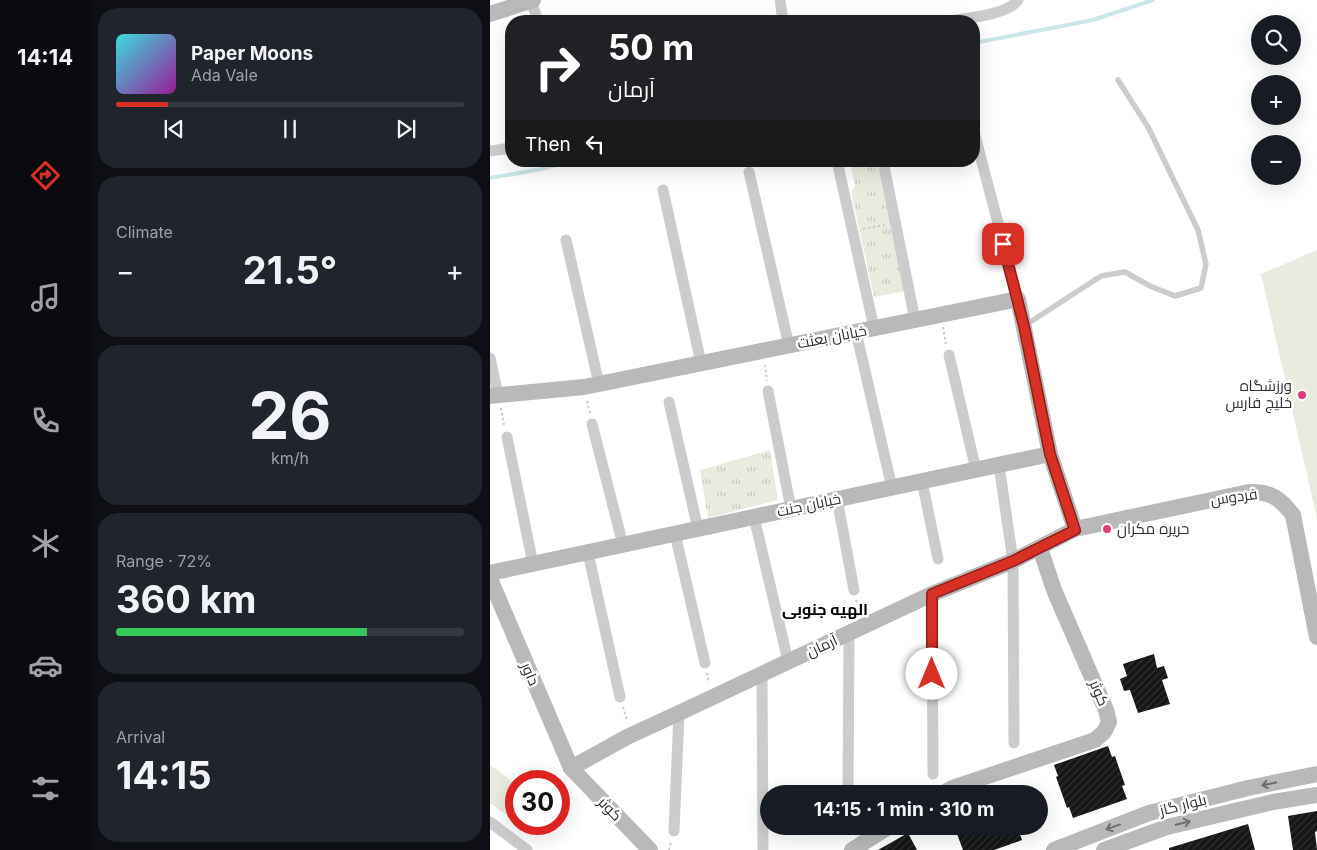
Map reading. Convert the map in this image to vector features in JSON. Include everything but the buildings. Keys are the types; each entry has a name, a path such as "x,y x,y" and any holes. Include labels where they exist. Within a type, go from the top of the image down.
{"street":[{"path":"490,14 532,0 536,15"},
{"path":"780,0 782,15"},
{"path":"980,15 1003,11 1015,5 1018,0"},
{"path":"490,151 505,149"},
{"path":"980,155 1018,299 1050,454 1075,530"},
{"path":"838,167 874,328"},
{"path":"884,167 915,320"},
{"path":"749,172 789,346"},
{"path":"663,190 701,363"},
{"path":"566,240 591,386"},
{"name":"خیابان بعثت","path":"494,396 591,386 1018,299"},
{"path":"856,332 892,488"},
{"path":"949,355 976,470"},
{"path":"490,358 494,396"},
{"path":"768,391 791,509"},
{"path":"669,402 698,529"},
{"path":"592,424 623,545"},
{"path":"507,437 533,564"},
{"name":"خیابان جنت","path":"490,573 1050,454"},
{"path":"999,465 1013,561 1014,743"},
{"path":"922,481 938,559"},
{"name":"فردوس","path":"1075,530 1249,492 1261,492 1273,496 1286,505 1293,515 1317,637"},
{"path":"837,499 854,590"},
{"path":"754,517 788,662"},
{"name":"آرمان","path":"571,768 679,712 932,594 1013,561 1075,530"},
{"path":"675,534 705,663"},
{"name":"کوثر","path":"961,785 1094,740 1104,732 1110,722 1054,590 1040,548"},
{"path":"588,553 620,697"},
{"name":"داور","path":"490,580 571,768"},
{"path":"932,594 933,774"},
{"path":"848,785 855,630"},
{"path":"762,674 763,850"},
{"path":"674,831 679,712"},
{"name":"کوثر","path":"571,768 650,850"},
{"name":"بلوار گاز","path":"1054,850 1149,814 1248,788 1317,774"},
{"name":"بلوار گاز","path":"1104,850 1167,827 1263,804 1317,795"},
{"path":"490,822 527,850"},
{"path":"852,850 876,835"}],"lane":[{"path":"1024,326 1100,276 1124,272 1174,296 1201,288 1206,264 1198,230 1148,127 1118,80"}],"path":[{"path":"853,231 895,223"},
{"path":"940,315 949,355"},
{"path":"764,351 768,391"},
{"path":"591,386 592,424"},
{"path":"494,396 507,437"},
{"path":"854,590 855,630"},
{"path":"705,663 712,697"},
{"path":"620,697 630,736"}],"green space":[{"path":"851,167 879,167 905,291 874,297 851,191 855,186"},
{"name":"ورزشگاه خلیج فارس","path":"1317,250 1317,519 1261,274"},
{"path":"770,450 778,500 708,518 700,470"},
{"path":"490,765 505,776 505,814 490,803"}],"waterway":[{"path":"980,42 1093,20 1153,0"},
{"path":"490,178 548,167"}],"place":[{"name":"ورزشگاه خلیج فارس","path":"1302,395"},
{"name":"حریره مکران","path":"1107,529"}],"district":[{"name":"الهیه جنوبی","path":"825,609"}],"route":[{"path":"932,674 932,594 1013,561 1075,530 1050,454 1018,299 1003,244"}]}
